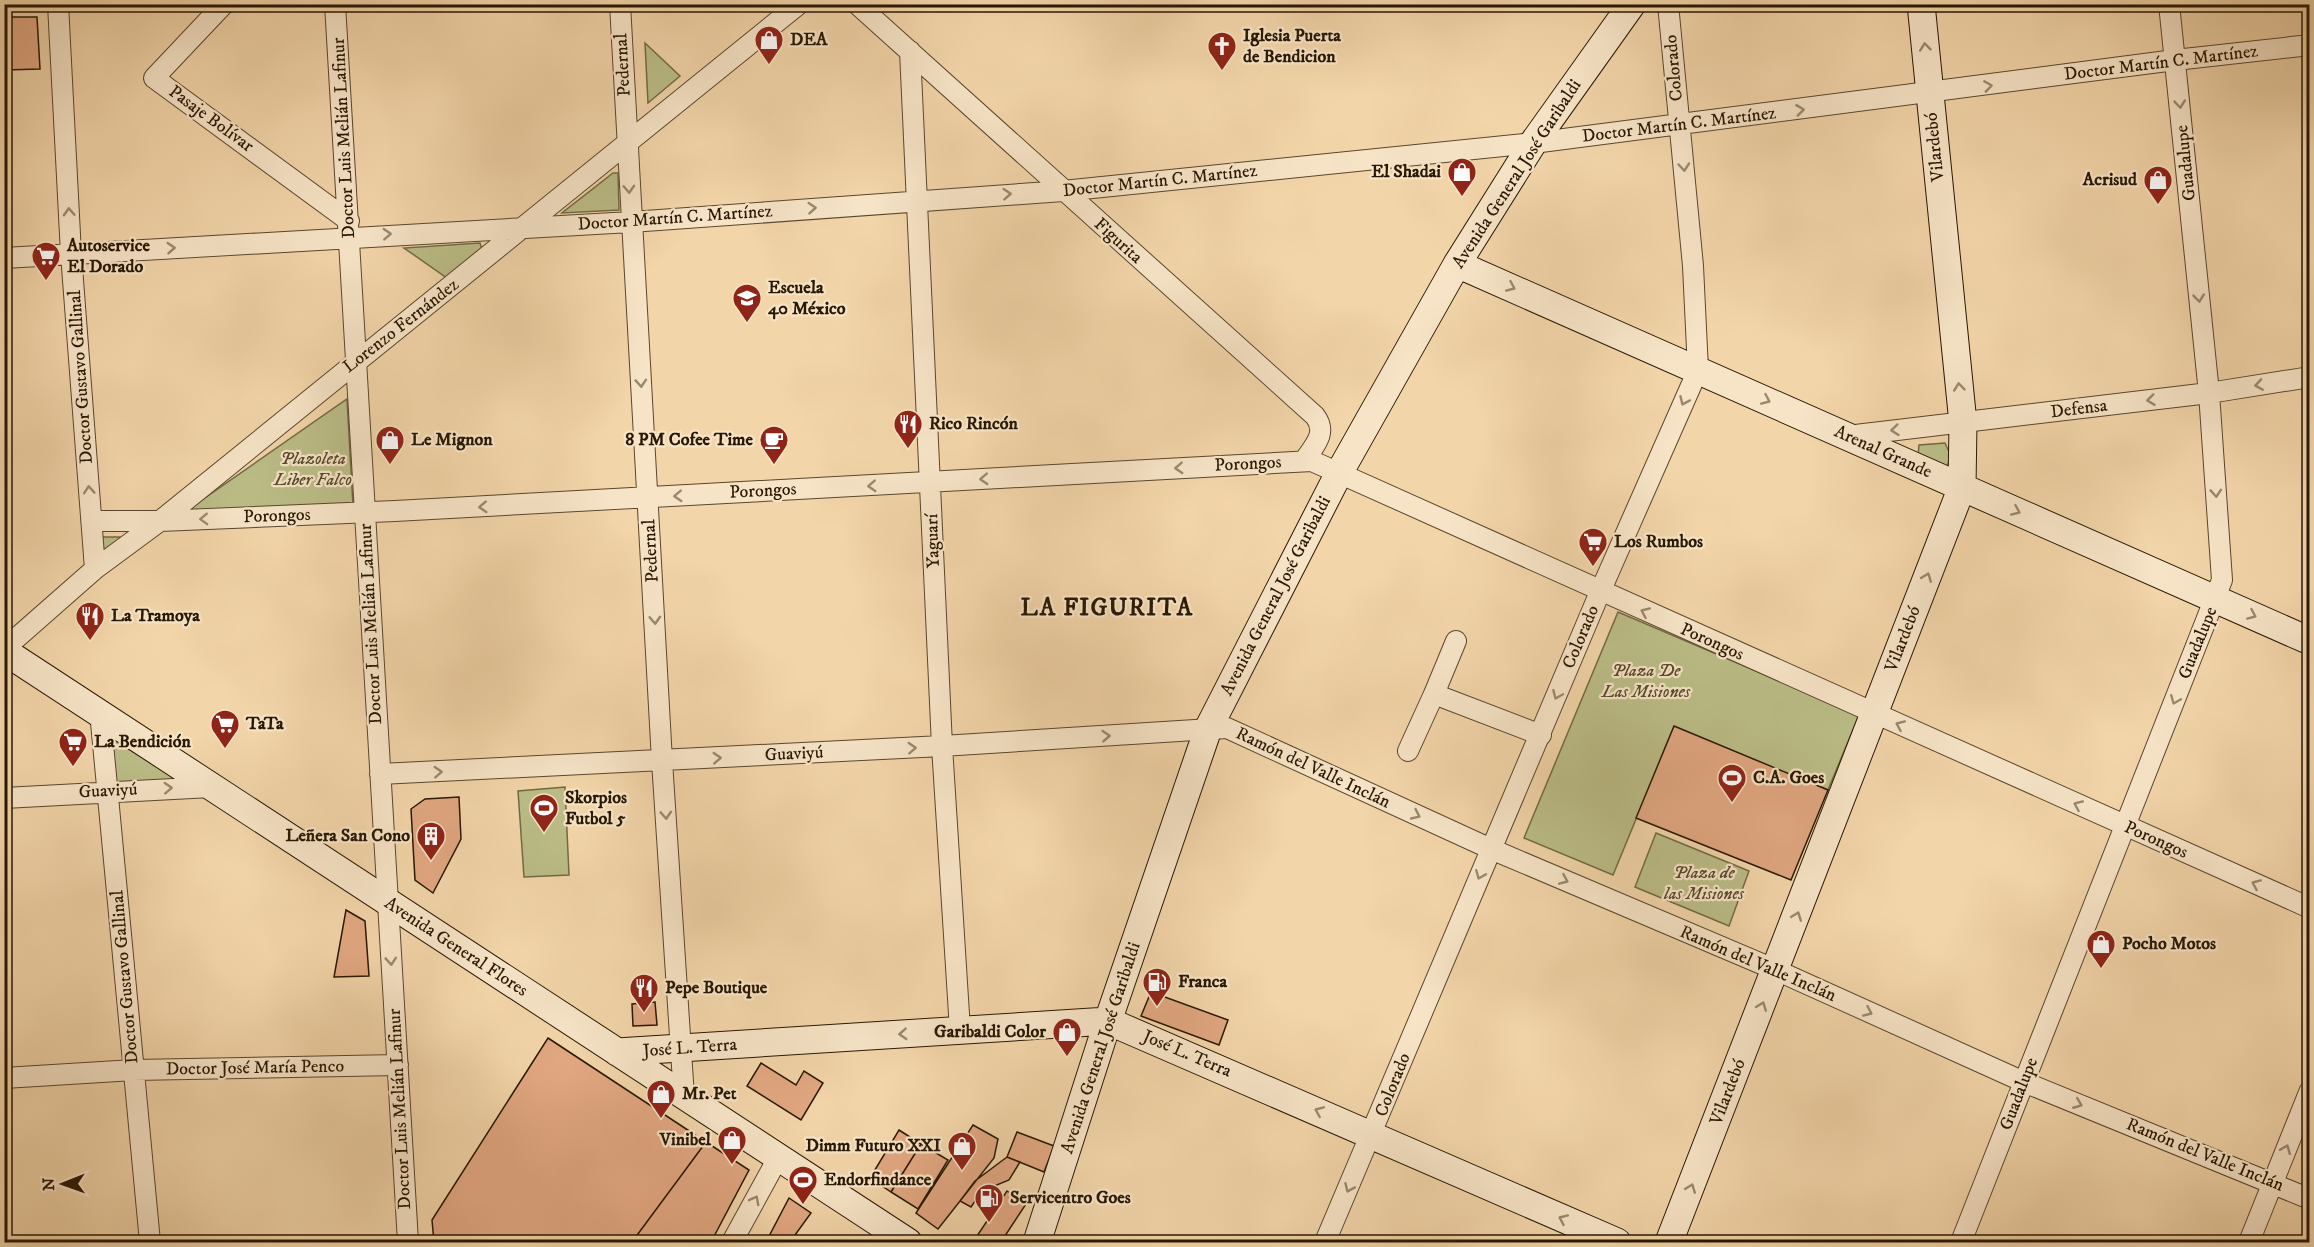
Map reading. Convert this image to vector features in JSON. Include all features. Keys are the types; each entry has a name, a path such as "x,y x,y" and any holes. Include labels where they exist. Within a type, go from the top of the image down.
{"street":[{"name":"Doctor Gustavo Gallinal","path":"58,4 71,254 96,569"},
{"name":"Pasaje Bolívar","path":"224,4 154,78 349,229"},
{"name":"Doctor Luis Melián Lafinur","path":"335,4 408,1242"},
{"name":"Pedernal","path":"620,4 662,761 684,1097"},
{"name":"Lorenzo Fernández","path":"4,650 96,569 160,521 798,4"},
{"name":"Figurita","path":"857,4 1315,416 1321,423 1321,431 1304,461"},
{"name":"Avenida General José Garibaldi","path":"1037,1242 1108,1021 1208,729 1338,475 1457,264 1533,143 1632,4"},
{"name":"Colorado","path":"1325,1242 1373,1134 1600,592 1698,370 1692,266 1668,4"},
{"name":"Vilardebó","path":"1669,1242 1962,487 1963,423 1921,4"},
{"name":"Guadalupe","path":"1961,1242 2123,825 2222,580 2209,393 2169,4"},
{"name":"Doctor Martín C. Martínez","path":"4,258 349,229 525,227 631,222 1063,191 1533,143 1930,94 2175,60 2310,45"},
{"name":"Yaguarí","path":"910,51 942,746 960,1030"},
{"name":"Arenal Grande","path":"1457,264 2310,641"},
{"name":"Defensa","path":"1847,436 2209,393 2310,377"},
{"name":"Porongos","path":"92,521 160,521 648,498 1304,461 1324,465 1338,475 2310,908"},
{"path":"1408,751 1455,641"},
{"name":"Avenida General Flores","path":"4,650 908,1242"},
{"path":"1434,694 1540,735"},
{"name":"Doctor Gustavo Gallinal","path":"100,712 150,1242"},
{"name":"Ramón del Valle Inclán","path":"1208,729 1227,728 1491,849 1776,970 2024,1082 2310,1199"},
{"name":"Guaviyú","path":"380,774 942,746 1208,729"},
{"name":"Guaviyú","path":"4,798 211,787"},
{"name":"José L. Terra","path":"617,1052 1108,1021 1373,1134 1617,1242"},
{"name":"Doctor José María Penco","path":"4,1078 134,1070 398,1065"},
{"path":"2249,1242 2310,1090"},
{"path":"732,1242 778,1158"}],"green space":[{"path":"645,43 680,76 648,103"},
{"path":"613,173 618,173 619,210 562,213"},
{"path":"480,243 482,250 447,278 404,248"},
{"name":"Plazoleta Liber Falco","path":"347,399 353,506 186,511"},
{"path":"1945,443 1950,454 1947,470 1918,456 1919,445"},
{"path":"101,537 120,537 121,539 101,555"},
{"name":"Plaza De Las Misiones","path":"1618,612 1859,715 1828,790 1674,727 1613,875 1524,838"},
{"path":"113,739 179,781 114,783"},
{"name":"Skorpios Futbol 5","path":"565,787 569,875 524,877 518,791"},
{"name":"Plaza de las Misiones","path":"1656,833 1749,871 1729,926 1635,887"}],"building":[{"path":"4,17 37,17 40,69 4,70"},
{"name":"C.A. Goes","path":"1674,726 1828,790 1791,880 1636,818"},
{"name":"Leñera San Cono","path":"459,797 461,839 433,893 415,880 411,809 425,799"},
{"path":"346,910 365,921 369,976 334,977"},
{"path":"1151,992 1228,1020 1219,1045 1141,1016"},
{"name":"Pepe Boutique","path":"655,1002 657,1025 633,1026 632,1004"},
{"path":"548,1038 706,1142 632,1242 434,1242 432,1220"},
{"path":"761,1063 796,1085 804,1071 823,1083 801,1120 747,1086"},
{"name":"Dimm Futuro XXI","path":"973,1125 998,1139 994,1158 938,1229 916,1213"},
{"path":"899,1130 921,1144 891,1192 870,1178"},
{"path":"1017,1132 1054,1146 1044,1172 1007,1157"},
{"path":"706,1142 749,1170 711,1242 632,1242"},
{"path":"921,1144 948,1160 918,1209 891,1192"},
{"path":"1007,1157 1020,1162 1009,1180 982,1191 971,1207 960,1201 975,1181"},
{"path":"1007,1191 1026,1204 1001,1242 973,1242"},
{"path":"789,1198 811,1213 790,1242 766,1242"}],"place":[{"name":"DEA","path":"769,66"},
{"name":"Iglesia Puerta de Bendicion","path":"1222,72"},
{"name":"El Shadai","path":"1462,198"},
{"name":"Acrisud","path":"2158,206"},
{"name":"Autoservice El Dorado","path":"46,282"},
{"name":"Escuela 40 México","path":"747,324"},
{"name":"Rico Rincón","path":"908,450"},
{"name":"Le Mignon","path":"390,466"},
{"name":"8 PM Cofee Time","path":"774,466"},
{"name":"Los Rumbos","path":"1593,568"},
{"name":"La Tramoya","path":"90,642"},
{"name":"TaTa","path":"225,750"},
{"name":"La Bendición","path":"73,768"},
{"name":"C.A. Goes","path":"1732,804"},
{"name":"Skorpios Futbol 5","path":"544,834"},
{"name":"Leñera San Cono","path":"431,862"},
{"name":"Pocho Motos","path":"2101,970"},
{"name":"Franca","path":"1157,1008"},
{"name":"Pepe Boutique","path":"644,1014"},
{"name":"Garibaldi Color","path":"1067,1058"},
{"name":"Mr. Pet","path":"661,1120"},
{"name":"Vinibel","path":"732,1166"},
{"name":"Dimm Futuro XXI","path":"962,1172"},
{"name":"Endorfindance","path":"803,1206"},
{"name":"Servicentro Goes","path":"989,1224"}],"district":[{"name":"LA FIGURITA","path":"1107,608"}]}
